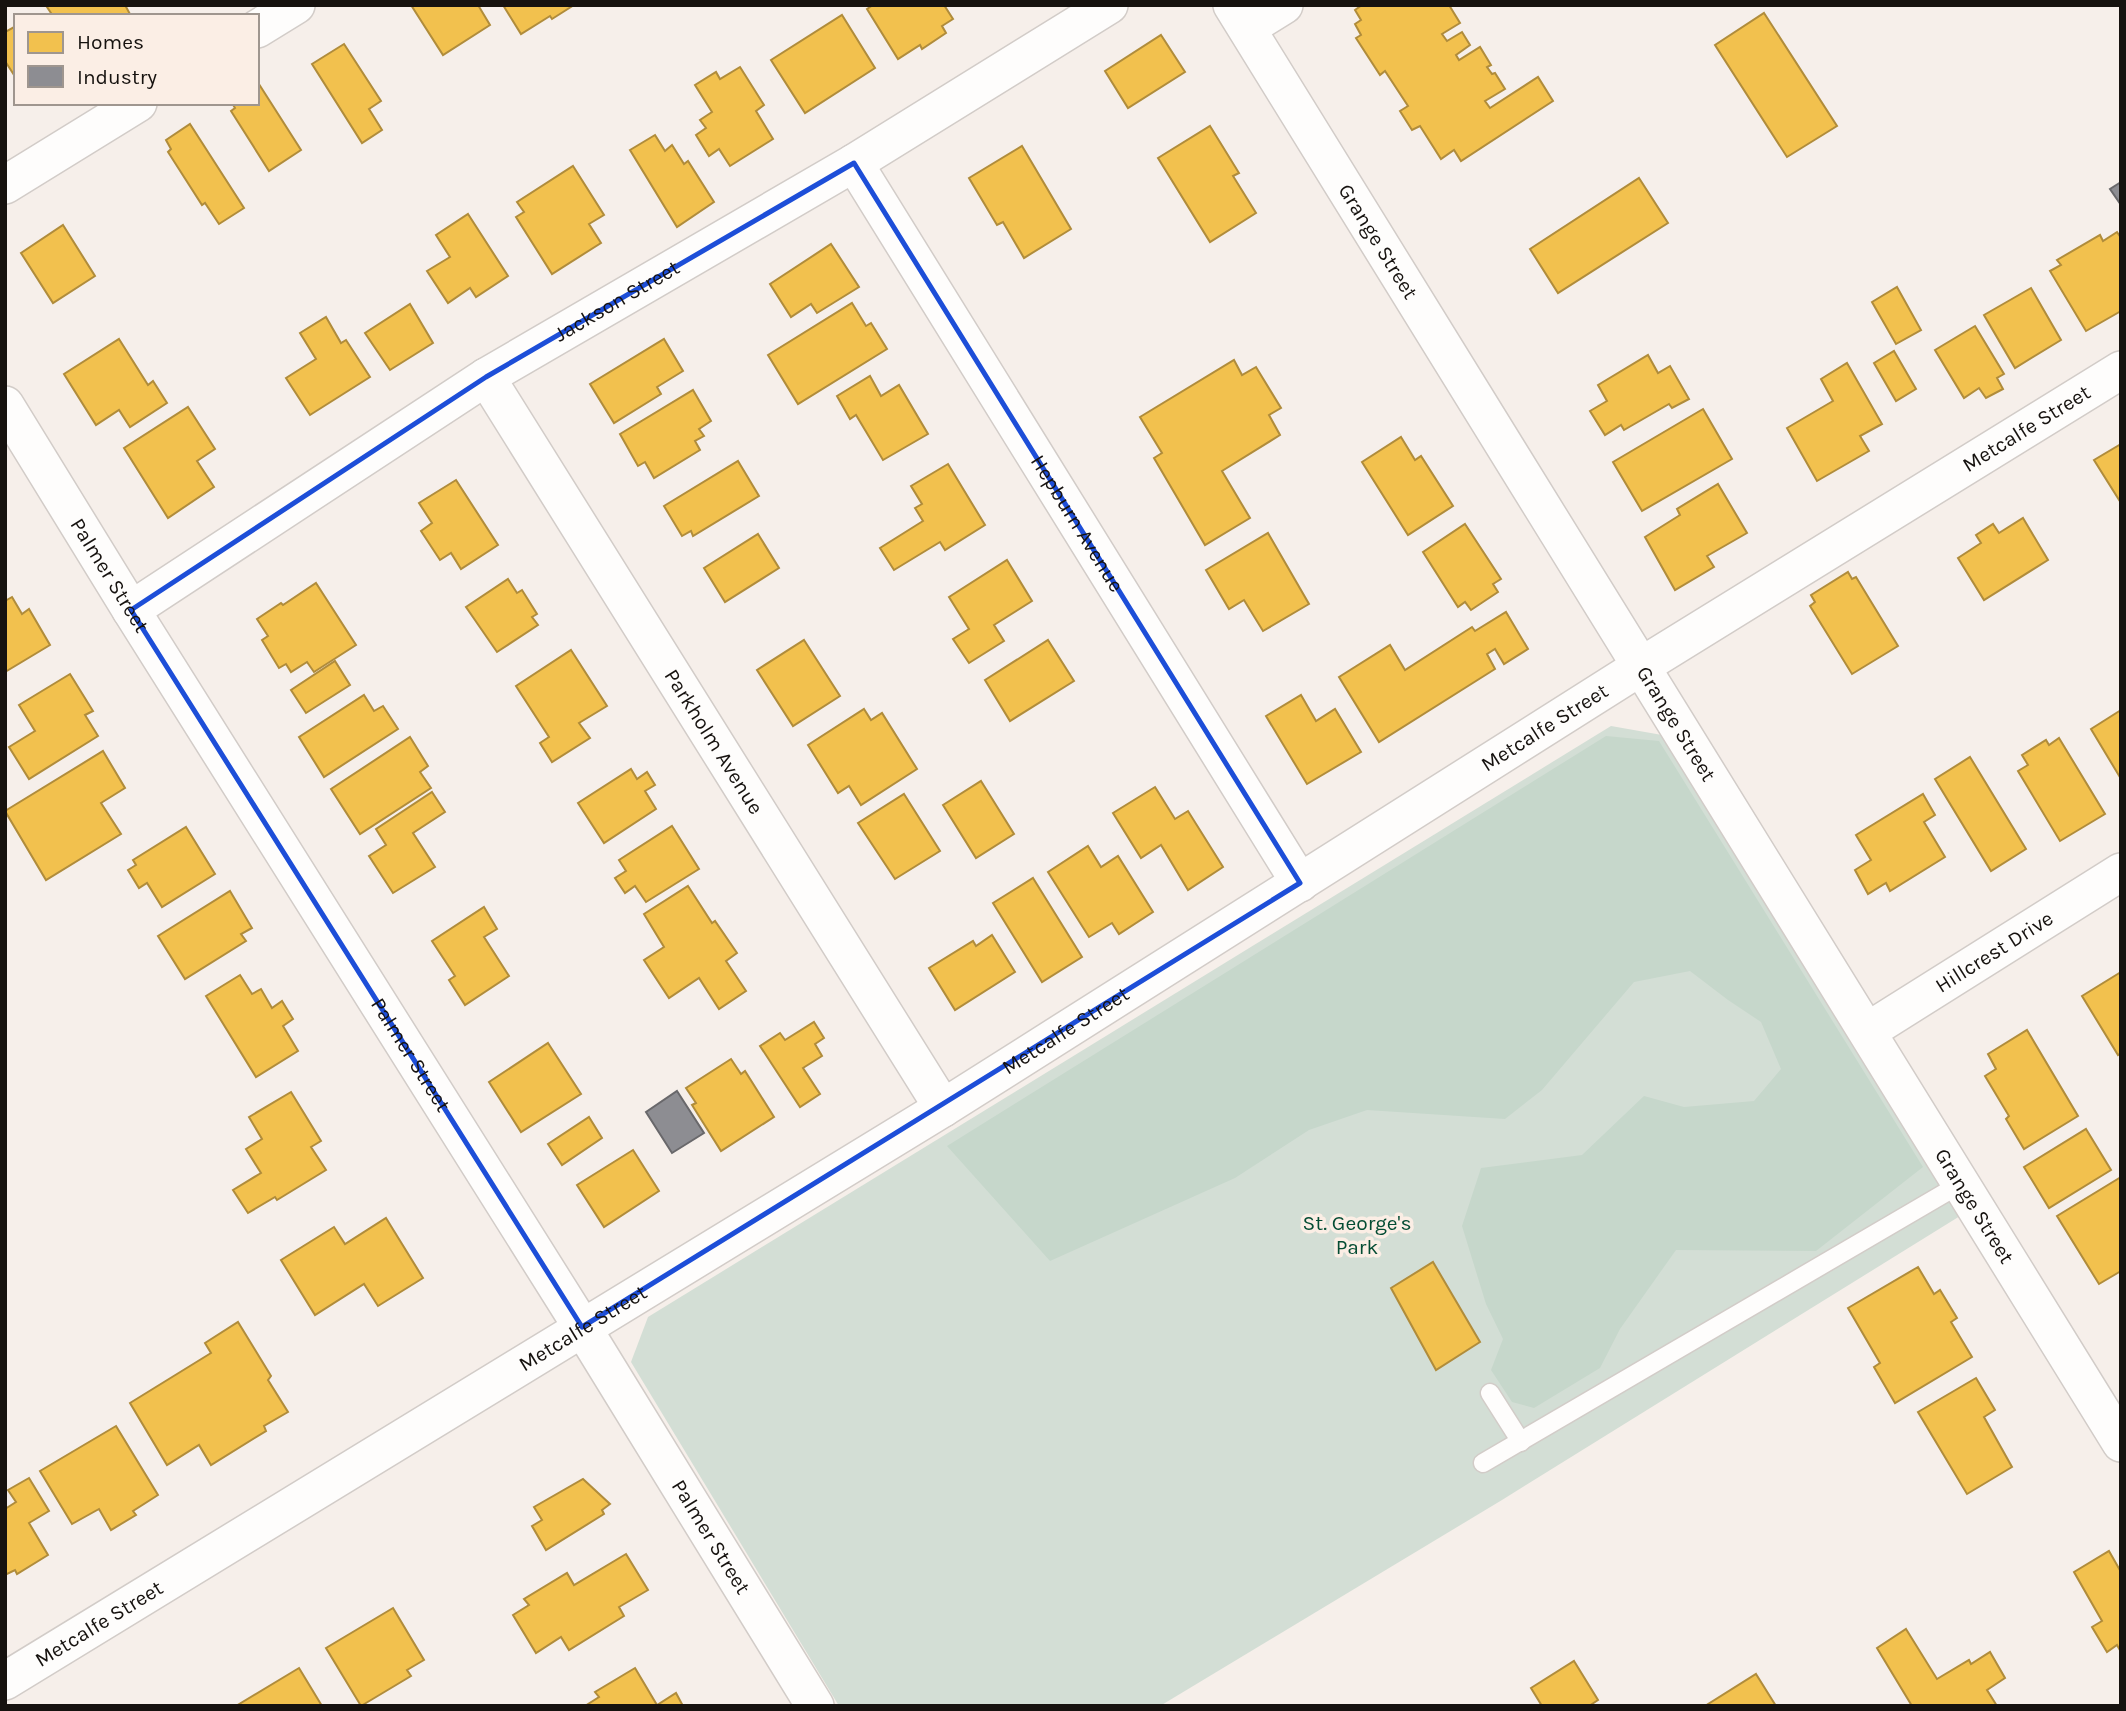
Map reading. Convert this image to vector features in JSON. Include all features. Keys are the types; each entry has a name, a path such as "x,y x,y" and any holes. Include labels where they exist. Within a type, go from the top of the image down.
{"street":[{"path":"259,29 296,5"},
{"name":"Jackson Street","path":"131,610 486,377 855,163 1110,5"},
{"path":"1239,16 1284,5"},
{"name":"Grange Street","path":"1239,16 1962,1183 2111,1406 2121,1443"},
{"path":"5,186 135,105"},
{"name":"Hepburn Avenue","path":"855,163 1300,883"},
{"name":"Metcalfe Street","path":"5,1681 943,1108 1640,667 2121,370"},
{"name":"Parkholm Avenue","path":"486,377 943,1108"},
{"name":"Palmer Street","path":"5,405 582,1327 815,1706"},
{"name":"Hillcrest Drive","path":"1868,1031 2121,872"}],"lane":[{"path":"1483,1463 1962,1183"},
{"path":"1490,1393 1521,1442"}],"highlighted area":[{"path":"854,163 1300,883 582,1327 131,610 486,377"}],"green space":[{"name":"St. George's Park","path":"1611,726 1662,735 1960,1216 1502,1500 1160,1706 839,1706 631,1362 648,1317"},
{"path":"1606,736 1659,741 1923,1167 1816,1251 1676,1250 1620,1329 1600,1368 1534,1408 1512,1402 1491,1370 1503,1339 1486,1304 1462,1226 1481,1168 1582,1155 1644,1096 1684,1107 1754,1101 1781,1069 1761,1022 1690,971 1634,982 1542,1090 1505,1119 1367,1110 1309,1130 1235,1178 1050,1261 947,1146"}],"building: Homes":[{"path":"125,5 130,14 52,14 47,7"},
{"path":"411,5 478,5 490,25 443,55"},
{"path":"503,5 574,5 521,34"},
{"path":"873,5 944,5 953,19 942,26 946,33 922,49 920,45 898,59 867,9"},
{"path":"1362,5 1449,5 1460,23 1442,34 1447,41 1462,32 1470,45 1456,55 1459,60 1480,47 1491,65 1487,67 1492,74 1495,73 1505,89 1485,101 1490,108 1538,77 1553,101 1461,161 1454,150 1441,159 1420,126 1412,130 1400,111 1408,106 1385,71 1380,75 1356,38 1361,35 1355,24 1361,20 1355,10"},
{"path":"1764,13 1837,126 1787,157 1715,45"},
{"path":"842,15 875,68 805,113 771,60"},
{"path":"14,27 14,75 5,61 5,32"},
{"path":"1161,35 1185,72 1128,108 1105,71"},
{"path":"344,44 381,101 369,109 382,130 362,143 312,64"},
{"path":"740,67 764,105 756,111 773,139 730,166 719,149 709,156 696,135 706,128 700,120 712,112 695,85 716,72 720,79"},
{"path":"259,84 301,150 269,171 231,111 235,108 233,105 259,105"},
{"path":"190,124 244,208 219,224 205,203 202,205 168,152 171,149 166,140"},
{"path":"1210,126 1239,173 1233,176 1256,213 1210,242 1158,158"},
{"path":"655,135 665,151 672,145 684,164 688,161 714,202 677,227 630,150"},
{"path":"1022,146 1071,229 1024,258 1003,222 997,225 969,178"},
{"path":"573,166 604,215 589,224 601,243 552,274 516,217 524,212 517,202"},
{"path":"1639,178 1668,223 1558,293 1530,249"},
{"path":"468,214 508,276 476,297 470,288 448,303 427,271 450,257 436,235"},
{"path":"63,225 95,276 53,303 21,253"},
{"path":"2117,232 2121,238 2121,311 2086,331 2050,271 2061,265 2057,260 2100,235 2103,241"},
{"path":"831,244 859,287 817,313 811,304 791,317 770,284"},
{"path":"1897,287 1921,330 1896,344 1872,302"},
{"path":"2031,288 2061,340 2015,368 1984,315"},
{"path":"852,303 866,326 871,323 887,349 798,404 768,355"},
{"path":"410,304 433,343 390,370 365,333"},
{"path":"326,317 341,343 346,340 370,377 310,415 286,378 316,359 300,333"},
{"path":"1975,326 2004,374 1997,378 2003,389 1986,398 1979,388 1964,398 1935,350"},
{"path":"119,339 148,385 153,381 167,403 130,427 119,410 96,425 64,374"},
{"path":"664,339 683,371 657,387 661,394 614,423 590,384"},
{"path":"1894,351 1916,389 1896,401 1874,363"},
{"path":"1648,355 1658,373 1670,366 1689,399 1672,408 1669,404 1624,430 1621,425 1605,435 1590,411 1607,401 1598,385"},
{"path":"1234,360 1242,375 1256,367 1281,408 1269,415 1280,435 1222,471 1250,518 1205,545 1154,458 1162,453 1140,417"},
{"path":"1847,363 1882,424 1860,436 1869,451 1817,481 1787,428 1833,401 1821,379"},
{"path":"870,376 881,396 899,385 928,434 883,460 856,415 850,419 837,396"},
{"path":"693,390 711,421 699,429 704,436 695,441 700,450 654,478 645,462 638,466 620,434"},
{"path":"188,407 215,449 197,461 214,487 168,518 124,448"},
{"path":"1703,409 1732,459 1642,511 1613,462"},
{"path":"1401,437 1415,460 1421,456 1453,506 1408,535 1362,462"},
{"path":"2121,444 2121,503 2094,460"},
{"path":"738,461 759,496 693,536 691,531 682,536 664,506"},
{"path":"948,464 985,525 945,550 940,542 894,570 880,548 923,521 915,508 922,504 911,486"},
{"path":"456,480 498,545 461,569 451,553 440,560 421,531 432,523 419,503"},
{"path":"1718,484 1747,533 1707,556 1714,567 1675,590 1645,537 1680,515 1677,509"},
{"path":"2023,518 2048,560 1984,600 1958,558 1981,543 1976,535 1993,524 1999,533"},
{"path":"1465,524 1501,579 1493,584 1498,592 1471,610 1465,602 1458,607 1423,552"},
{"path":"1268,533 1309,604 1263,631 1244,600 1229,609 1206,570"},
{"path":"758,534 779,568 725,602 704,568"},
{"path":"1007,560 1032,601 994,625 1004,641 969,663 953,639 969,629 949,597"},
{"path":"1848,572 1852,579 1856,577 1898,646 1852,674 1810,606 1815,602 1811,595"},
{"path":"508,579 517,593 522,590 537,614 532,617 538,625 497,652 466,607"},
{"path":"316,583 356,645 314,672 307,662 291,672 286,664 279,668 262,640 268,636 257,619"},
{"path":"12,597 22,614 29,609 50,645 5,672 5,601"},
{"path":"1506,612 1528,649 1504,664 1495,649 1487,654 1495,669 1379,742 1339,677 1390,645 1405,670 1472,627 1475,631"},
{"path":"804,640 840,696 793,726 757,670"},
{"path":"1048,640 1074,681 1010,721 985,680"},
{"path":"571,650 607,706 579,723 590,738 552,762 540,743 549,737 516,686"},
{"path":"335,661 350,685 306,713 291,690"},
{"path":"70,674 93,711 85,715 98,736 29,779 9,747 35,731 19,705"},
{"path":"364,695 374,711 383,706 398,729 324,777 299,737"},
{"path":"1301,695 1316,721 1335,709 1361,752 1307,784 1266,716"},
{"path":"864,709 871,720 882,713 917,769 861,805 849,786 838,793 808,745"},
{"path":"2121,710 2121,779 2091,729"},
{"path":"410,737 428,766 420,772 431,788 360,834 331,789"},
{"path":"2059,738 2105,814 2060,841 2018,771 2028,765 2022,755 2046,740 2049,745"},
{"path":"103,751 125,788 101,803 121,834 46,880 5,811"},
{"path":"1970,757 2026,849 1991,871 1935,779"},
{"path":"631,769 637,779 647,772 655,785 645,791 656,809 604,843 578,803"},
{"path":"981,781 1014,834 976,858 943,805"},
{"path":"1155,787 1175,819 1188,811 1223,867 1188,890 1161,845 1141,858 1113,813"},
{"path":"432,792 445,812 413,833 435,867 393,893 369,856 386,845 376,829"},
{"path":"904,794 940,851 895,879 858,823"},
{"path":"1923,794 1935,815 1924,822 1945,857 1890,891 1886,883 1868,894 1855,870 1871,860 1856,835"},
{"path":"672,826 699,869 646,902 635,886 625,893 615,878 626,871 619,860"},
{"path":"186,827 215,874 162,907 147,883 139,888 128,870 136,865 133,860"},
{"path":"1088,846 1101,867 1118,856 1153,912 1119,934 1112,923 1089,937 1048,872"},
{"path":"1033,878 1082,957 1042,982 993,903"},
{"path":"688,886 712,923 715,921 737,953 726,961 746,991 719,1009 699,978 669,998 644,960 664,947 644,914"},
{"path":"230,891 252,928 241,934 246,941 185,979 158,936"},
{"path":"484,907 497,929 484,937 509,976 465,1005 449,980 455,976 432,941"},
{"path":"992,935 1015,972 955,1010 929,968 973,941 976,946"},
{"path":"2121,972 2121,1053 2118,1055 2082,996"},
{"path":"240,975 252,994 261,989 272,1008 282,1001 293,1019 283,1026 298,1051 256,1077 206,996"},
{"path":"814,1022 824,1038 815,1044 822,1056 803,1068 820,1094 800,1107 760,1046 780,1033 785,1040"},
{"path":"2027,1030 2078,1116 2024,1149 2006,1119 2009,1116 1985,1076 1996,1069 1988,1054"},
{"path":"548,1043 581,1094 521,1132 489,1082"},
{"path":"731,1059 741,1074 745,1071 774,1117 721,1151 692,1105 696,1103 686,1088"},
{"path":"291,1092 321,1141 311,1147 326,1170 277,1200 275,1197 248,1213 233,1190 261,1173 246,1149 262,1139 249,1117"},
{"path":"589,1117 602,1138 562,1165 548,1144"},
{"path":"2086,1129 2111,1170 2049,1208 2024,1167"},
{"path":"633,1150 659,1191 604,1227 577,1185"},
{"path":"2121,1177 2121,1271 2099,1284 2057,1216"},
{"path":"386,1218 423,1278 378,1306 364,1284 315,1315 281,1260 334,1227 345,1244"},
{"path":"1433,1262 1480,1342 1436,1370 1391,1288"},
{"path":"1918,1267 1934,1294 1940,1290 1957,1318 1951,1322 1972,1357 1895,1403 1874,1367 1880,1363 1848,1308"},
{"path":"238,1322 271,1376 268,1380 288,1412 264,1426 266,1431 211,1465 199,1445 167,1465 130,1403 211,1353 205,1343"},
{"path":"1976,1378 1995,1410 1984,1417 2012,1467 1967,1494 1918,1412"},
{"path":"116,1426 158,1495 133,1511 136,1515 111,1530 99,1509 72,1524 40,1471"},
{"path":"29,1478 49,1511 29,1523 48,1555 17,1574 15,1570 5,1575 5,1509 16,1502 8,1490"},
{"path":"583,1479 610,1504 602,1510 604,1514 546,1550 532,1526 542,1520 534,1507"},
{"path":"2109,1551 2121,1572 2121,1652 2117,1645 2107,1652 2092,1627 2102,1621 2074,1572"},
{"path":"626,1554 648,1590 619,1607 624,1616 569,1650 561,1637 536,1653 513,1615 529,1605 524,1599 567,1573 574,1585"},
{"path":"393,1608 424,1660 407,1670 411,1676 361,1706 326,1648"},
{"path":"1906,1629 1937,1679 1969,1660 1971,1664 1990,1652 2005,1678 1987,1690 1997,1706 1912,1706 1877,1648"},
{"path":"1574,1661 1598,1700 1589,1706 1542,1706 1531,1688"},
{"path":"299,1668 322,1706 236,1706"},
{"path":"635,1668 657,1705 676,1693 683,1706 585,1706 599,1697 595,1692"},
{"path":"1756,1674 1776,1706 1705,1706"}],"building: Industry":[{"path":"2121,182 2121,205 2110,189"},
{"path":"677,1091 704,1133 672,1153 646,1112"}]}
